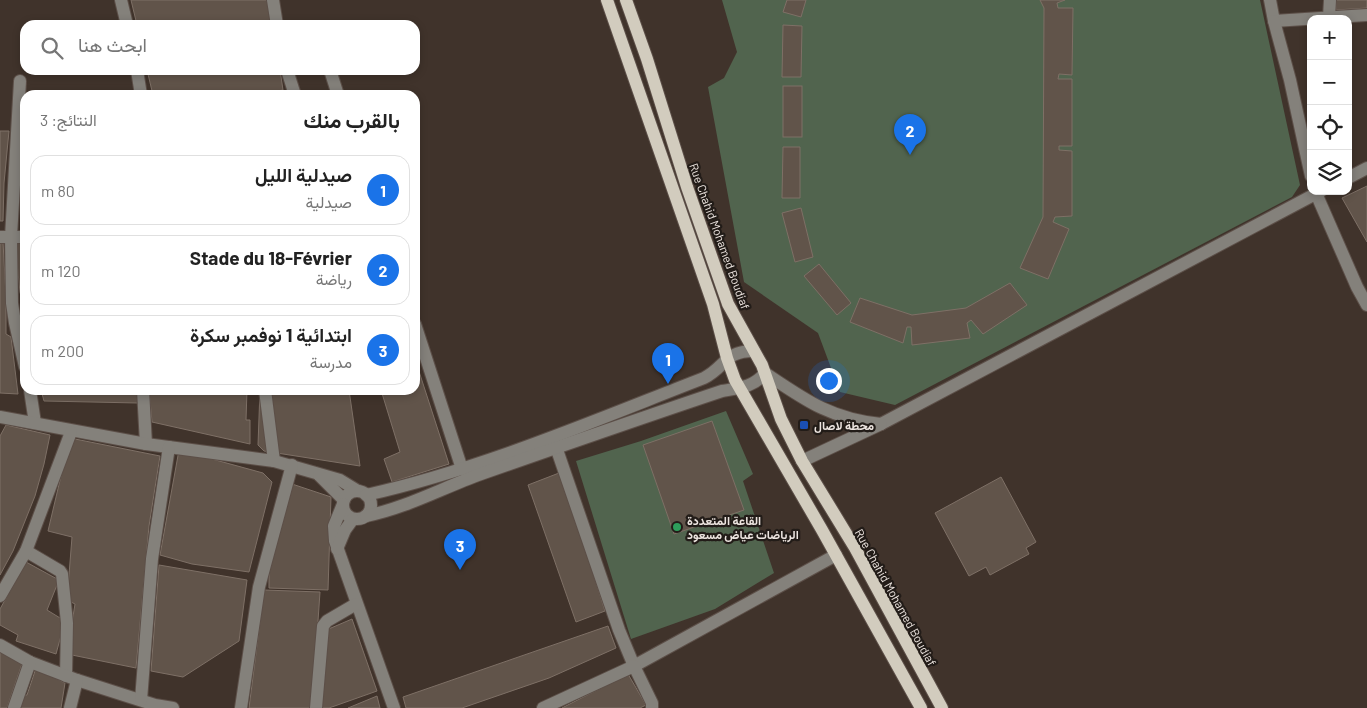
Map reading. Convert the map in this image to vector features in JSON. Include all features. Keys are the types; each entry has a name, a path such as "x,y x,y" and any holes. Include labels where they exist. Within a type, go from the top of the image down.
{"main road":[{"path":"607,0 713,304 731,372 921,708"},
{"name":"Rue Chahid Mohamed Boudiaf","path":"626,0 647,59 687,187 728,304 765,372 781,419 802,461 855,548 942,708"}],"street":[{"path":"121,0 126,20"},
{"path":"273,0 276,20"},
{"path":"1270,0 1307,158"},
{"path":"1329,15 1330,0"},
{"path":"1352,16 1367,15"},
{"path":"1274,21 1307,19"},
{"path":"138,75 140,90"},
{"path":"289,75 293,90"},
{"path":"332,75 336,90"},
{"path":"20,81 6,237 14,323 20,347"},
{"path":"1352,176 1367,168"},
{"path":"802,461 881,424 1311,195"},
{"path":"1318,195 1362,287 1367,305"},
{"path":"6,237 20,237"},
{"path":"420,339 462,469"},
{"path":"394,708 337,549 334,534 334,526 343,502 352,492 362,493 407,486 462,469 552,437 704,378 737,352 754,351"},
{"path":"319,475 343,502 347,515 360,517 396,508 467,479 556,447 722,391 752,384 765,372 817,407 848,419 881,424"},
{"path":"31,395 35,424"},
{"path":"143,395 146,444"},
{"path":"266,395 274,461"},
{"path":"2,421 35,424 146,444 274,461 340,480 369,499 370,508 345,530 337,549"},
{"path":"0,596 26,551 71,432"},
{"path":"141,700 152,559 169,446"},
{"path":"556,447 619,630 652,703 652,708"},
{"path":"241,708 259,587 292,466"},
{"path":"26,551 62,574 71,678 70,708"},
{"path":"542,708 634,666 836,555"},
{"path":"316,708 323,626 327,621 356,604"},
{"path":"0,645 30,662 71,678 155,706 173,708"},
{"path":"14,708 30,662"}],"green space":[{"path":"722,0 1260,0 1300,185 1292,197 895,405 840,392 818,333 744,282 708,87 724,78 737,52"},
{"name":"القاعة المتعددة الرياضات عياض مسعود","path":"726,411 753,474 743,481 774,573 715,609 631,639 576,461 641,441"}],"building":[{"path":"131,0 267,0 271,20 136,20"},
{"path":"787,0 806,0 801,17 783,12"},
{"path":"1040,0 1065,0 1057,3 1058,8 1073,8 1072,75 1059,74 1058,79 1072,79 1072,146 1059,146 1059,150 1072,151 1072,216 1055,217 1053,222 1069,229 1048,279 1020,268 1043,217 1044,8"},
{"path":"1336,0 1367,0 1367,8 1336,10"},
{"path":"783,25 802,26 801,77 782,77"},
{"path":"148,75 281,75 283,90 152,90"},
{"path":"783,86 802,86 802,137 783,137"},
{"path":"0,131 9,131 4,183 3,221 0,221"},
{"path":"783,147 800,147 800,198 782,198"},
{"path":"1367,186 1367,242 1342,198 1352,195 1352,193"},
{"path":"801,208 813,257 795,262 782,213"},
{"path":"0,242 3,242 6,334 11,337 18,394 0,393"},
{"path":"15,243 20,243 20,292"},
{"path":"819,264 851,303 837,315 804,276"},
{"path":"1010,283 1027,305 983,334 971,320 967,323 970,338 912,345 911,327 907,327 903,343 850,322 860,298 912,315 966,308"},
{"path":"420,374 449,464 392,482 384,459 400,452 383,395 420,395"},
{"path":"42,395 137,395 138,403 44,401"},
{"path":"149,395 247,395 246,420 250,420 250,444 152,422"},
{"path":"260,395 350,395 360,466 264,451 258,445"},
{"path":"712,421 744,510 674,534 643,445"},
{"path":"6,425 50,435 35,496 13,551 0,575 0,436"},
{"path":"70,438 160,456 149,526 136,668 67,654 75,604 67,600 72,537 48,531"},
{"path":"179,450 263,473 272,482 249,572 192,564 160,555"},
{"path":"559,473 580,530 605,611 576,622 528,485"},
{"path":"1001,477 1036,542 1026,548 1029,554 990,575 986,567 969,576 935,513"},
{"path":"289,483 331,497 328,590 269,588 269,562"},
{"path":"26,562 59,580 47,610 65,621 56,654 16,641 18,635 0,625 0,609"},
{"path":"159,565 247,580 239,641 183,677 151,671"},
{"path":"264,590 320,592 312,708 249,708"},
{"path":"352,619 377,691 329,708 320,708 324,631"},
{"path":"608,626 616,648 549,678 462,708 406,708 403,697"},
{"path":"0,652 23,661 7,708 0,708"},
{"path":"36,668 65,683 61,708 20,708 24,695 27,695"},
{"path":"628,674 646,705 640,708 562,708"},
{"path":"377,696 380,708 348,708"}],"place":[{"name":"Stade du 18-Février","path":"910,155"},
{"name":"صيدلية الليل","path":"668,384"},
{"name":"محطة لاصال","path":"804,425"},
{"name":"القاعة المتعددة الرياضات عياض مسعود","path":"677,527"},
{"name":"ابتدائية 1 نوفمبر سكرة","path":"460,570"}]}
